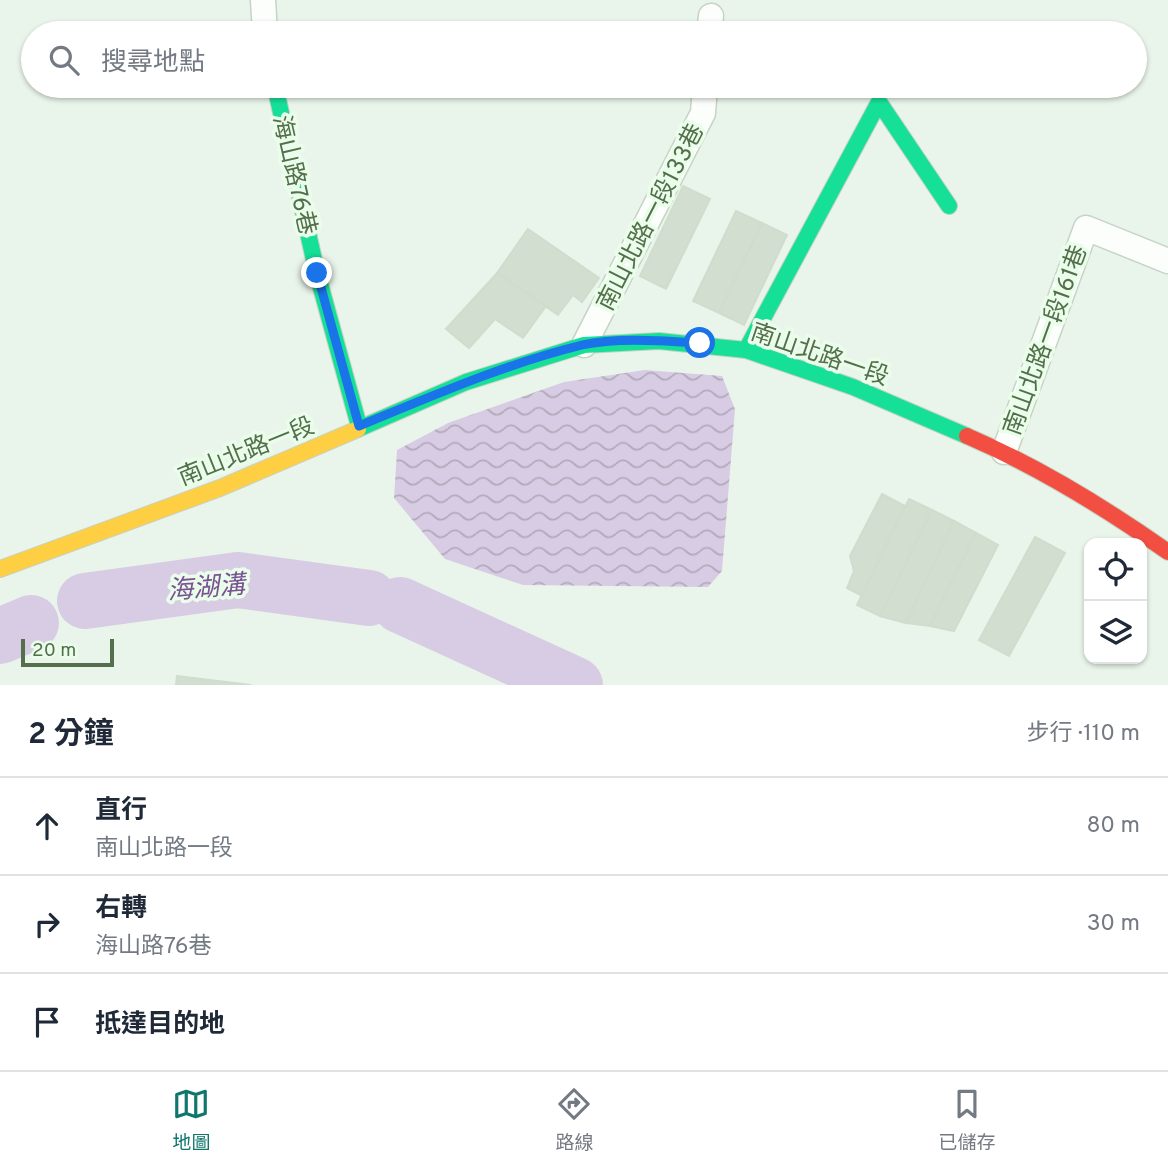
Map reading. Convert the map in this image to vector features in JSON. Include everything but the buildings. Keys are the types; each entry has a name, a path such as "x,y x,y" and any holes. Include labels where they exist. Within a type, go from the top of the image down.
{"street":[{"path":"263,0 264,21"},
{"name":"海山路76巷","path":"278,98 317,273 359,426"},
{"name":"南山北路一段133巷","path":"584,345 703,113 704,98"},
{"path":"746,350 879,102 949,206"},
{"name":"南山北路一段161巷","path":"1004,452 1086,228 1168,261"},
{"name":"南山北路一段","path":"0,569 220,488 466,382 584,345 659,341 700,343 746,350 853,387 1004,452 1102,506 1168,552"}],"water":[{"path":"645,370 722,376 735,409 722,571 708,587 523,585 445,559 394,498 397,450 448,423 564,382"}],"waterway":[{"name":"海湖溝","path":"85,601 238,580 369,598"},
{"name":"海湖溝","path":"400,605 575,685"},
{"name":"海湖溝","path":"0,636 31,623"}],"traffic: fast":[{"path":"278,98 317,273 359,426"},
{"path":"746,350 879,102 949,206"},
{"path":"358,429 466,382 584,345 659,341 746,350 853,387 967,436"}],"traffic: slow":[{"path":"0,569 220,488 358,429"}],"traffic: jam":[{"path":"967,436 1070,489 1168,552"}],"route":[{"path":"317,273 359,426 466,382 584,345 659,341 700,343"}]}
